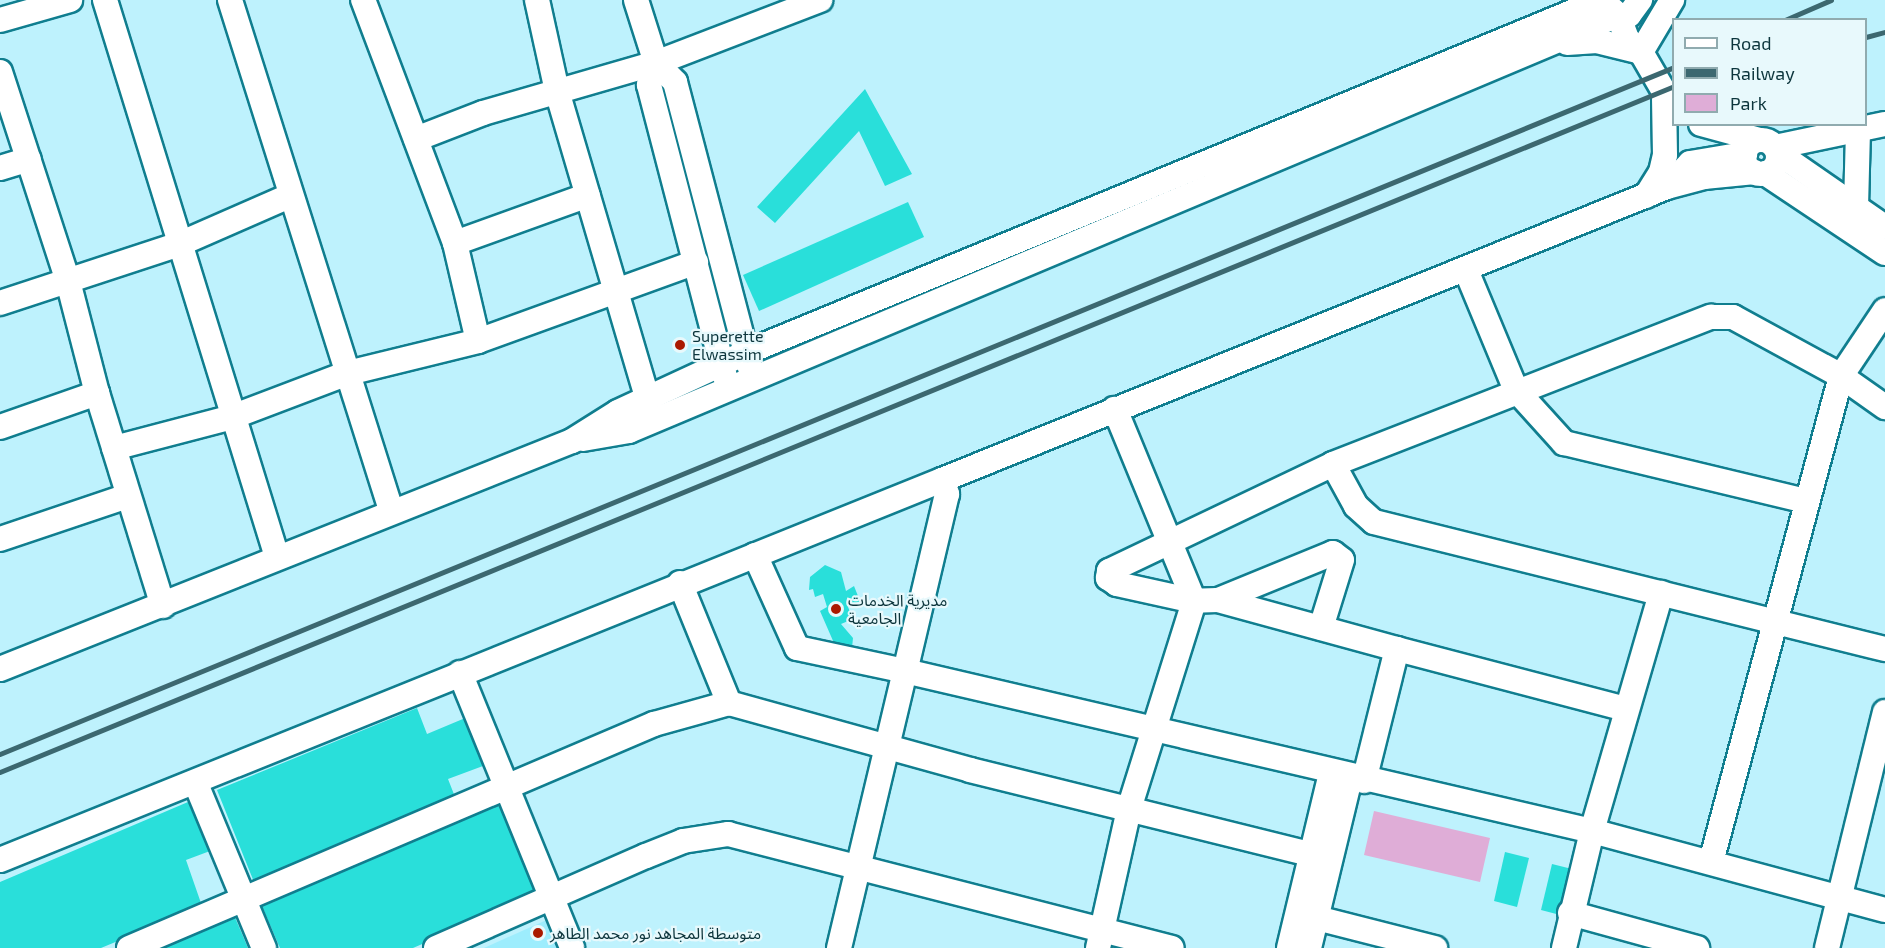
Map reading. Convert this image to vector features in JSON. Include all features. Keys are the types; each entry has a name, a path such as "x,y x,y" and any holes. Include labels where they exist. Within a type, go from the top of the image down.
{"street":[{"path":"0,20 70,0"},
{"path":"105,0 182,243 232,417 277,557"},
{"path":"230,0 289,196 391,510"},
{"path":"363,0 455,243 478,341"},
{"path":"537,0 557,91 647,397"},
{"path":"636,0 656,63 675,82 754,378"},
{"path":"416,139 557,91 656,63 820,0"},
{"path":"1641,52 1672,0"},
{"path":"1627,4 1628,39 1641,52 1669,104 1665,155 1657,191"},
{"path":"572,441 629,431 1538,48 1627,4"},
{"path":"0,669 163,606 391,510 572,441 647,397 719,364 1627,4"},
{"path":"1538,48 1597,40 1641,52"},
{"path":"656,63 649,85 696,262 719,364 730,388"},
{"path":"0,72 68,281 97,393 163,606"},
{"path":"0,860 196,784 460,673 942,480 1301,331 1466,270 1657,191 1704,177 1760,156 1885,124"},
{"path":"1704,126 1856,207 1885,227"},
{"path":"1856,207 1858,130"},
{"path":"1760,156 1885,253"},
{"path":"0,168 28,159"},
{"path":"455,243 588,195"},
{"path":"0,303 182,243 289,196"},
{"path":"114,448 232,417 348,373 478,341 696,262"},
{"path":"1466,270 1516,390 1553,435 1578,450 1805,501"},
{"path":"1712,862 1776,623 1805,501 1841,376 1885,310"},
{"path":"1626,709 1218,600 1194,601 1117,584 1108,578 1112,569 1169,540 1333,464 1516,390 1721,316 1733,317 1841,376 1885,407"},
{"path":"0,427 97,393"},
{"path":"1100,939 1129,809 1153,726 1194,601 1115,409"},
{"path":"1333,464 1356,506 1374,522 1885,649"},
{"path":"838,948 860,868 885,747 947,494 942,480"},
{"path":"0,539 128,495"},
{"path":"1218,600 1333,553 1342,560 1322,628"},
{"path":"755,555 797,648 1153,726 1348,777 1592,831 1885,910"},
{"path":"680,583 729,703"},
{"path":"1564,948 1570,914 1592,831 1661,593"},
{"path":"1288,948 1348,777 1397,649"},
{"path":"460,673 509,784 572,948"},
{"path":"129,948 244,901 509,784 654,724 729,703 885,747 1321,856"},
{"path":"1827,948 1880,769 1885,712"},
{"path":"196,784 264,948"},
{"path":"436,948 646,856 711,834 746,837 1100,939 1172,948"},
{"path":"1309,948 1317,918 1321,856"},
{"path":"1570,914 1697,948"},
{"path":"1317,918 1435,948"}],"shaded area":[{"name":"متوسطة المجاهد نور محمد الطاهر","path":"551,918 564,948 484,948"}],"green space":[{"path":"1374,811 1490,838 1480,882 1364,855"}],"building":[{"path":"865,89 912,174 885,186 859,131 775,223 757,207"},
{"path":"908,202 924,237 759,311 743,275"},
{"name":"مديرية الخدمات الجامعية","path":"825,565 841,572 846,591 854,586 860,601 848,607 853,619 841,624 853,638 852,648 837,650 820,611 827,607 823,594 815,597 813,589 809,590 810,577"},
{"path":"417,708 427,734 470,716 491,763 448,779 457,802 256,887 217,790"},
{"path":"507,801 545,891 413,948 280,948 261,904"},
{"path":"188,802 194,804 210,851 186,860 202,906 101,948 0,948 0,882"},
{"path":"1505,852 1529,858 1517,907 1494,901"},
{"path":"1552,864 1576,870 1564,916 1541,910"},
{"path":"234,915 248,948 150,948"}],"railway":[{"path":"1790,18 1831,0"},
{"path":"1867,37 1885,32"},
{"path":"0,754 1672,68"},
{"path":"0,772 1672,87"}],"place":[{"name":"Superette Elwassim","path":"680,345"},
{"name":"مديرية الخدمات الجامعية","path":"836,609"},
{"name":"متوسطة المجاهد نور محمد الطاهر","path":"538,933"}]}
